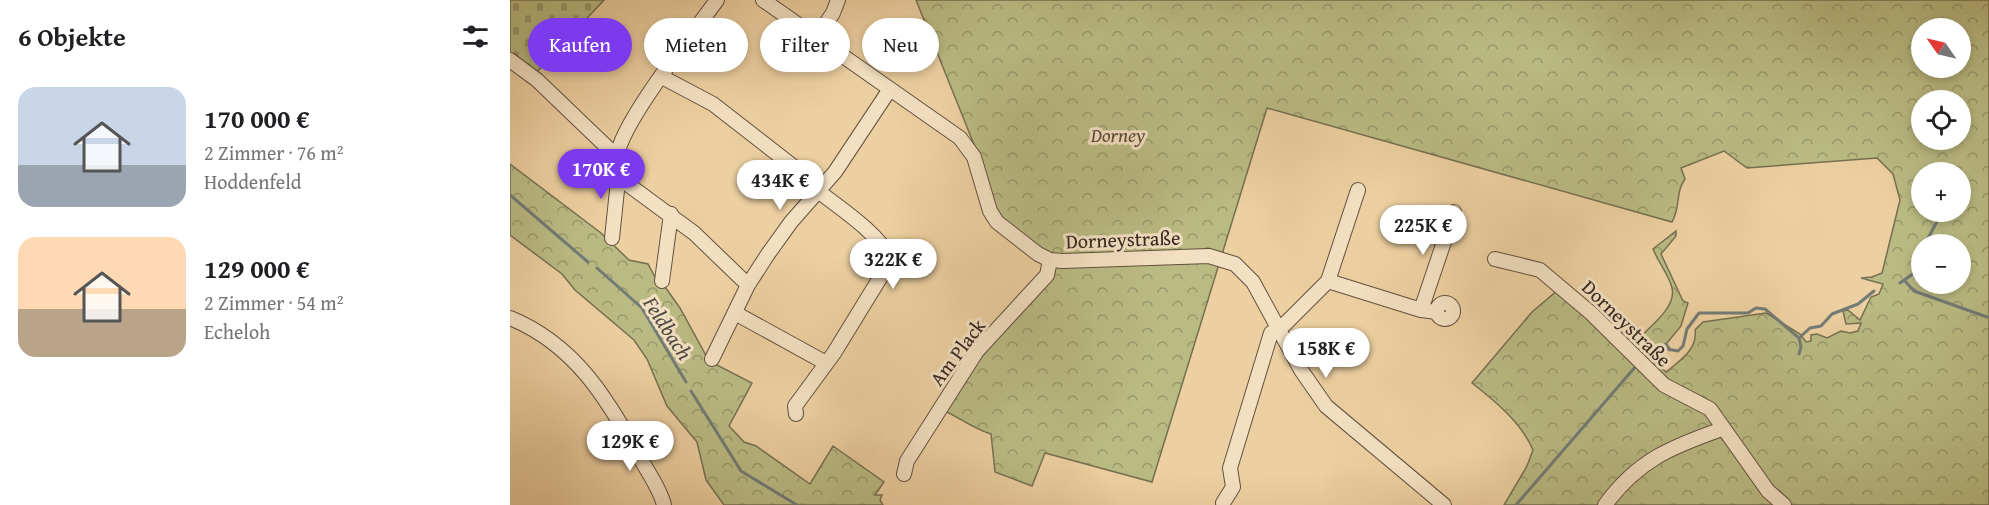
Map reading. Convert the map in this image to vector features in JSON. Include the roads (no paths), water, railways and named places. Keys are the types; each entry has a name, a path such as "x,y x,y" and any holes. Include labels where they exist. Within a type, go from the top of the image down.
{"street":[{"path":"612,238 619,171 617,153 631,122 717,0"},
{"name":"Dorneystraße","path":"763,0 789,18"},
{"path":"830,18 838,0"},
{"path":"510,60 537,80 610,150 617,153"},
{"name":"Dorneystraße","path":"850,61 964,142 974,157 990,211 997,222 1038,254 1050,260 1209,256 1224,259 1247,274 1326,406 1444,505"},
{"path":"662,77 713,104 865,229 884,248 891,260 884,275 795,406 796,414"},
{"path":"712,359 748,285 791,222 835,172 890,89"},
{"path":"619,171 626,183 671,214 748,285"},
{"path":"1223,503 1233,487 1230,468 1271,333 1328,281 1358,190"},
{"path":"1421,310 1454,212"},
{"path":"662,281 671,214"},
{"name":"Dorneystraße","path":"1496,259 1540,270 1592,314 1664,385 1710,409 1768,491 1784,505"},
{"name":"Am Plack","path":"904,474 907,461 962,372 977,351 1047,275 1050,260"},
{"path":"1328,281 1421,310 1437,312"},
{"path":"735,313 826,363"},
{"path":"510,318 555,342 590,376 626,433 664,505"},
{"path":"1605,505 1634,471 1688,441 1722,429"}],"waterway":[{"name":"Feldbach","path":"510,195 588,262"},
{"path":"1930,234 1937,222"},
{"name":"Feldbach","path":"597,268 642,308 686,382"},
{"path":"1900,283 1911,275"},
{"path":"1905,281 1914,291 1987,317"},
{"path":"1660,354 1667,349 1678,351 1683,346 1687,329 1699,313 1748,313 1756,308 1765,309 1799,338 1810,328 1821,326 1832,314 1858,304 1874,291"},
{"path":"1799,338 1801,347 1799,354"},
{"path":"1645,358 1666,344 1670,350"},
{"path":"1516,505 1636,366"},
{"name":"Feldbach","path":"691,391 741,471 797,505"}],"park label":[{"name":"Dorney","path":"1118,134"}]}
